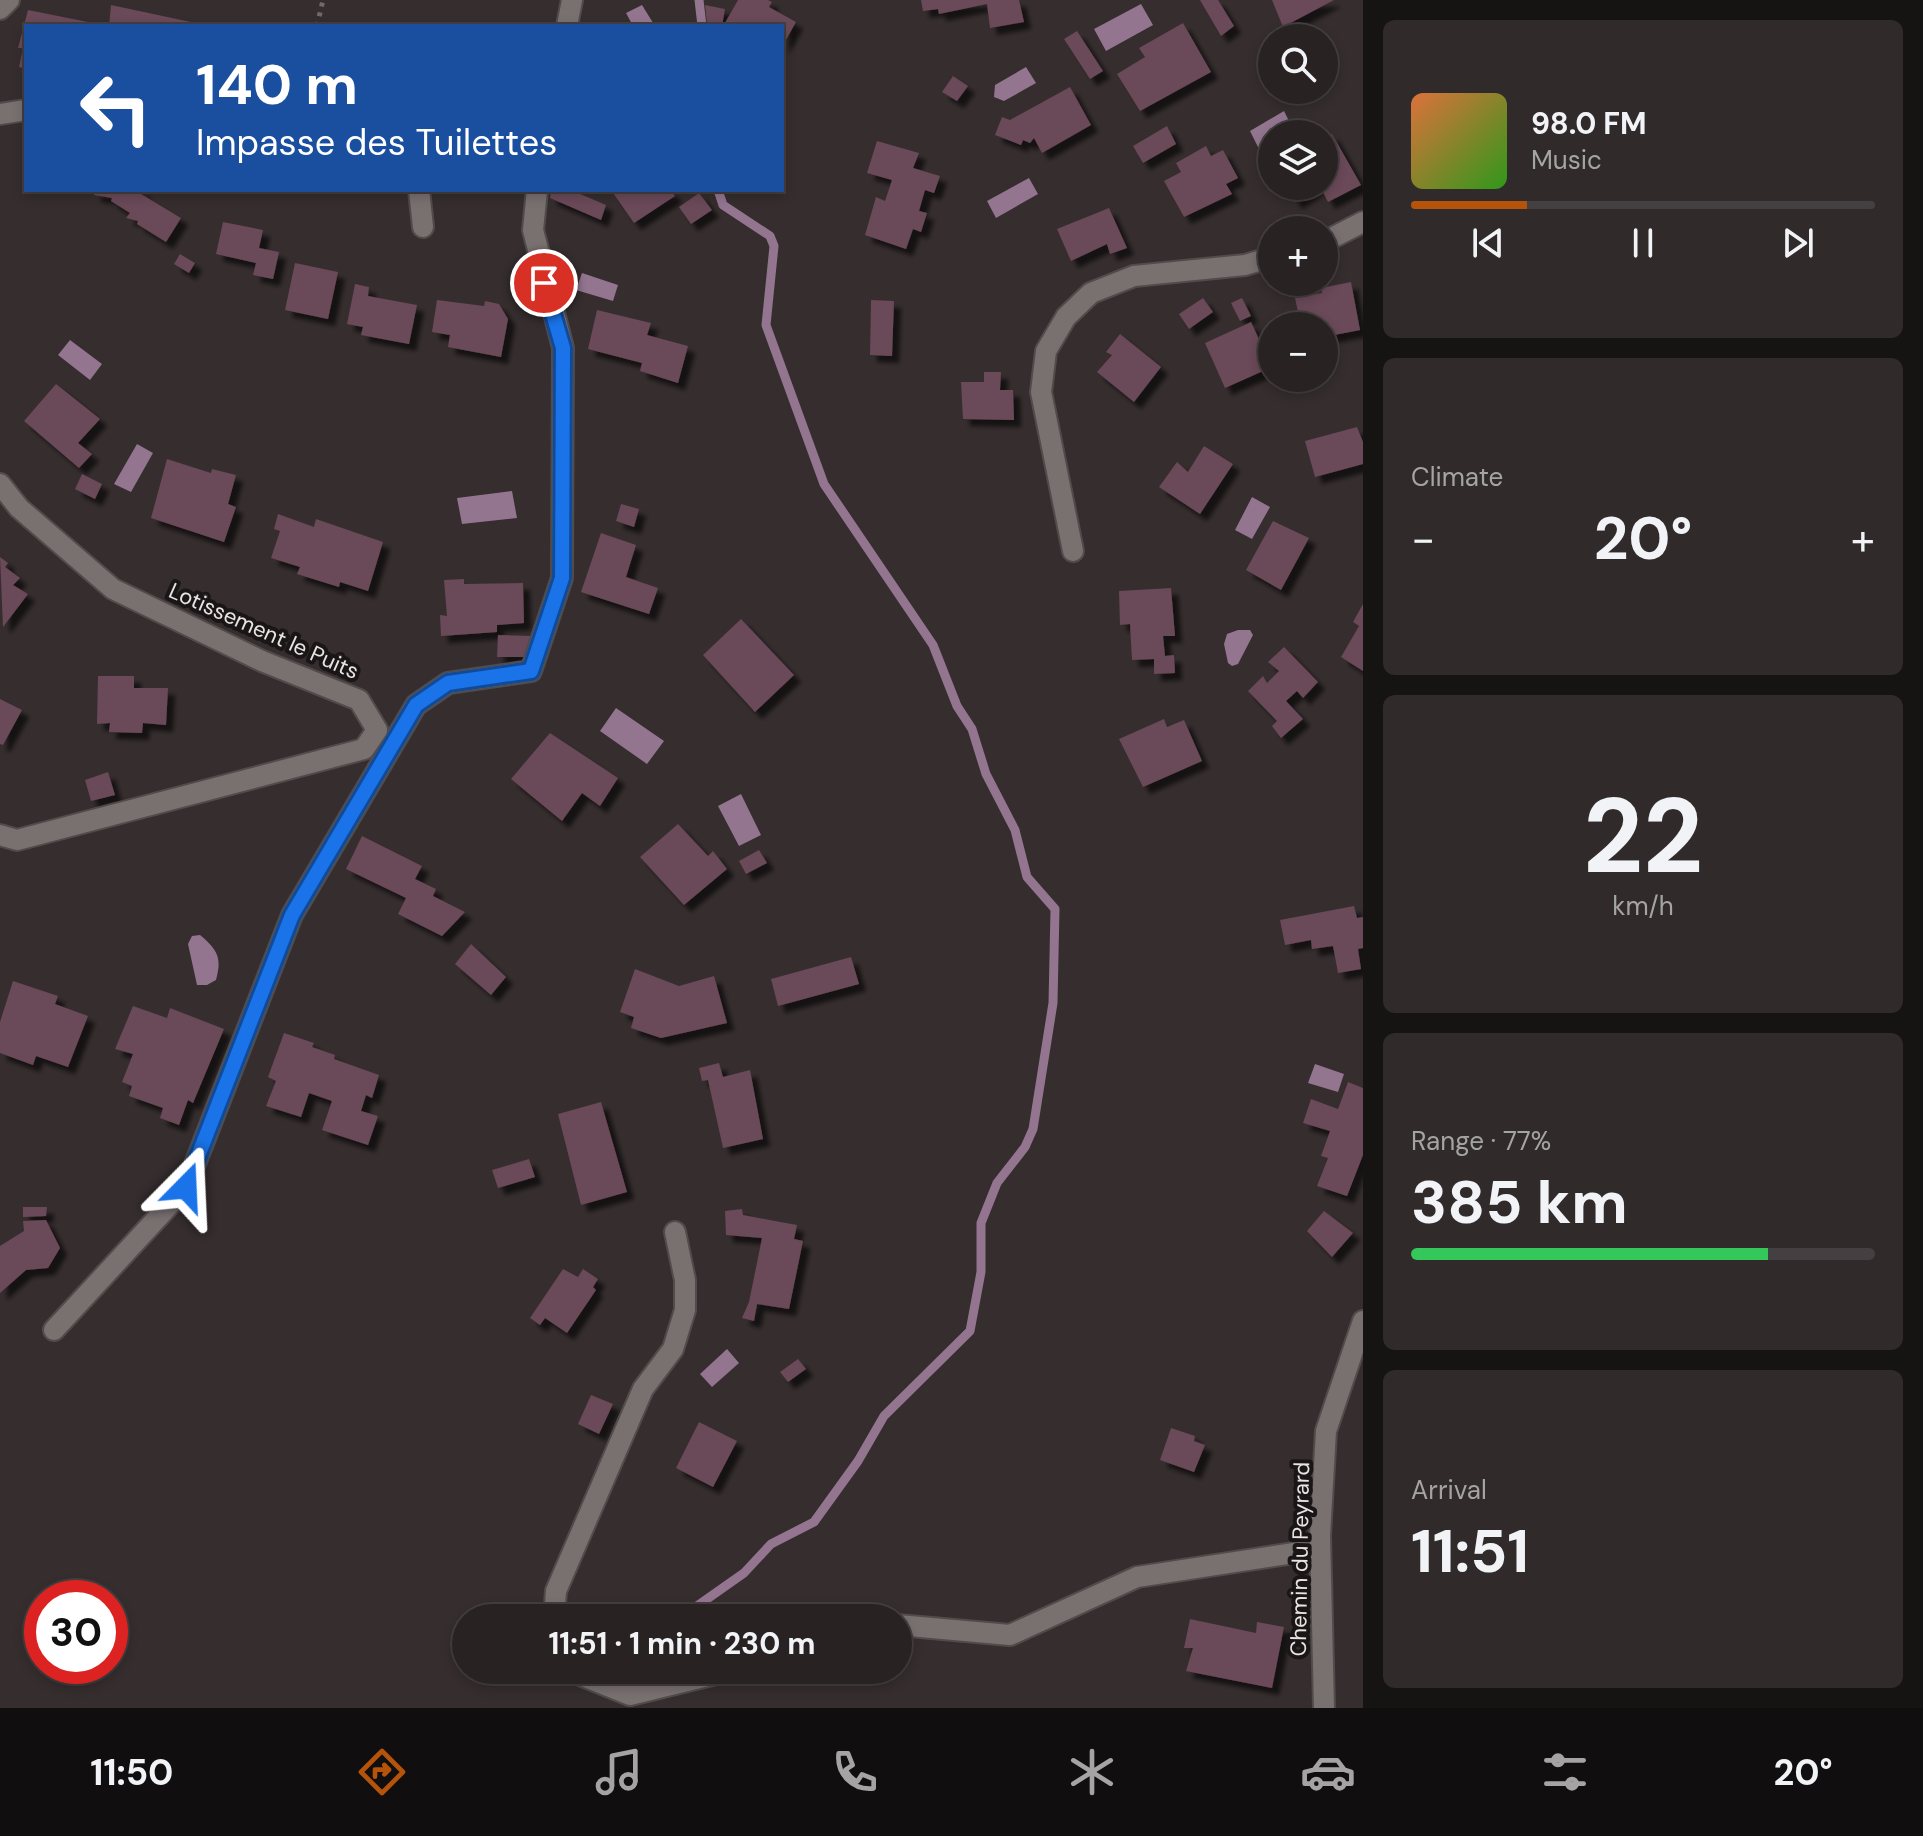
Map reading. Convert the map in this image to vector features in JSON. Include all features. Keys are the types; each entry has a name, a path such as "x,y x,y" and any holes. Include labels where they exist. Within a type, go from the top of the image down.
{"street":[{"path":"0,9 9,0"},
{"path":"567,24 572,0"},
{"path":"0,114 24,110"},
{"path":"419,192 423,227"},
{"path":"54,1330 186,1187 292,915 416,705 448,683 531,671 562,578 563,348 533,230 537,192"},
{"path":"1338,235 1363,222"},
{"path":"1073,551 1041,392 1046,351 1066,317 1091,293 1134,276 1258,261"},
{"name":"Lotissement le Puits","path":"0,484 19,508 113,589 262,661 359,700 377,730 364,749 17,840 0,835"},
{"path":"555,1604 556,1591 643,1389 673,1349 685,1310 685,1280 675,1232"},
{"name":"Chemin du Peyrard","path":"1324,1708 1320,1549 1326,1431 1363,1321"},
{"path":"912,1626 1010,1635 1137,1577 1320,1549"},
{"path":"603,1684 630,1695 675,1684"}],"path":[{"path":"317,24 323,0"}],"shaded area":[{"path":"1141,4 1153,25 1106,51 1094,29"},
{"path":"642,5 654,24 632,24 626,13"},
{"path":"1026,67 1036,83 1004,101 994,97 995,85"},
{"path":"1284,111 1288,120 1269,120"},
{"path":"1258,126 1258,147 1250,131"},
{"path":"1029,178 1038,194 996,218 987,201"},
{"path":"582,273 618,285 613,301 576,290"},
{"path":"70,340 102,364 90,380 58,355"},
{"path":"137,444 153,453 131,492 114,484"},
{"path":"512,491 517,518 462,524 457,498"},
{"path":"1252,497 1270,507 1252,539 1235,530"},
{"path":"1250,630 1253,635 1238,664 1232,666 1228,663 1224,644 1227,634"},
{"path":"616,708 664,741 647,764 600,731"},
{"path":"741,794 761,835 739,846 718,806"},
{"path":"200,935 215,950 219,966 216,980 207,985 197,985 188,944 192,936"},
{"path":"1315,1064 1344,1074 1338,1092 1308,1083"},
{"path":"727,1349 739,1363 712,1387 700,1374"}],"building":[{"path":"738,0 768,0 772,2 769,7 796,22 784,43 784,24 725,23"},
{"path":"921,0 1019,0 1024,22 990,28 987,4 939,14 938,9 923,11"},
{"path":"1200,0 1218,0 1234,26 1221,36"},
{"path":"1272,0 1334,0 1289,24 1282,24"},
{"path":"111,5 200,24 109,24"},
{"path":"705,5 725,9 722,24 707,24"},
{"path":"28,10 98,24 24,24"},
{"path":"1183,23 1211,72 1140,111 1117,74 1145,57 1139,48"},
{"path":"24,25 24,68 19,67 23,48 18,48"},
{"path":"1077,31 1103,71 1090,79 1064,39"},
{"path":"953,76 968,86 957,101 942,92"},
{"path":"1070,87 1091,125 1042,153 1034,138 1030,143 1023,140 1021,145 995,135 1002,117 1010,120"},
{"path":"1167,126 1176,144 1143,163 1133,146"},
{"path":"877,141 919,153 913,168 940,176 934,193 925,190 919,211 927,213 921,232 913,229 906,249 865,235 876,197 885,201 892,180 867,173"},
{"path":"1338,145 1361,185 1338,197"},
{"path":"1206,146 1211,156 1223,150 1238,178 1226,184 1232,194 1184,217 1164,181 1181,172 1176,163"},
{"path":"94,192 142,192 141,194 181,218 166,242 137,224 138,221 126,218 130,213 111,201 112,198 94,195"},
{"path":"551,192 576,192 606,205 601,220 550,198"},
{"path":"612,192 672,192 675,196 634,223"},
{"path":"699,193 712,210 691,224 679,207"},
{"path":"1109,208 1127,248 1110,254 1107,244 1071,261 1057,229"},
{"path":"223,222 263,230 259,248 279,252 273,279 253,275 256,263 216,254"},
{"path":"180,254 195,263 189,273 174,264"},
{"path":"295,263 338,272 328,319 285,310"},
{"path":"1351,282 1360,330 1338,334 1338,312 1298,312 1295,298 1338,296 1338,285"},
{"path":"355,284 369,287 368,296 417,305 409,344 361,335 363,327 347,324"},
{"path":"1203,298 1213,312 1189,329 1179,314"},
{"path":"1242,298 1251,316 1240,321 1231,303"},
{"path":"437,300 484,306 485,301 499,304 508,319 501,357 448,347 450,335 432,332"},
{"path":"871,300 894,301 892,356 870,355"},
{"path":"597,310 651,323 647,335 688,346 678,383 640,371 642,363 588,349"},
{"path":"1251,322 1258,337 1258,373 1225,388 1205,343"},
{"path":"1120,334 1161,367 1134,402 1097,372 1112,355 1106,352"},
{"path":"984,372 1001,372 1000,390 1013,390 1014,420 963,419 961,382 984,382"},
{"path":"56,384 100,419 78,443 92,454 79,468 24,421"},
{"path":"1357,427 1363,442 1363,464 1315,477 1305,441"},
{"path":"1204,446 1233,464 1200,514 1159,487 1177,462 1188,472"},
{"path":"167,459 211,473 212,469 236,475 228,504 236,507 224,542 151,518"},
{"path":"82,474 102,484 95,499 75,489"},
{"path":"621,504 639,509 634,527 616,521"},
{"path":"278,514 314,527 316,519 383,542 368,591 340,582 339,587 297,574 300,567 271,558 280,531 274,529"},
{"path":"1273,521 1309,538 1281,590 1246,570"},
{"path":"601,533 636,545 626,577 658,588 649,614 581,592"},
{"path":"0,557 8,563 5,567 20,578 13,585 28,594 3,627"},
{"path":"464,579 464,584 523,583 524,623 497,625 497,632 441,636 440,615 447,616 444,580"},
{"path":"1171,588 1175,636 1163,636 1165,656 1174,655 1175,673 1154,674 1154,659 1132,660 1130,624 1120,625 1119,591"},
{"path":"1363,604 1363,671 1341,657 1359,626 1353,622"},
{"path":"741,619 794,675 755,712 703,655"},
{"path":"498,635 531,636 529,657 497,657"},
{"path":"1284,647 1318,682 1303,698 1297,691 1286,701 1303,719 1281,738 1272,726 1277,721 1248,691 1263,676 1267,683 1279,671 1268,662"},
{"path":"98,676 134,676 134,688 168,688 166,725 143,723 142,733 109,732 110,723 97,724"},
{"path":"0,699 22,710 3,745 0,744"},
{"path":"1164,719 1167,727 1184,720 1202,761 1143,787 1119,739"},
{"path":"550,733 618,778 600,806 582,793 562,821 511,779"},
{"path":"108,772 115,795 91,801 85,780"},
{"path":"678,824 708,856 713,851 727,869 684,905 640,857"},
{"path":"362,836 422,866 415,879 436,889 433,896 465,912 442,936 398,914 406,898 346,869"},
{"path":"759,850 767,863 746,874 739,861"},
{"path":"1354,906 1357,918 1363,917 1363,948 1358,949 1361,969 1338,973 1333,946 1312,949 1311,940 1285,945 1280,920"},
{"path":"471,944 506,977 491,995 455,964"},
{"path":"851,957 859,984 778,1006 771,979"},
{"path":"635,969 679,986 714,976 727,1023 661,1038 631,1028 634,1017 620,1012"},
{"path":"13,981 58,996 55,1004 88,1016 68,1067 36,1056 33,1065 0,1053 0,1022"},
{"path":"133,1006 167,1018 170,1008 224,1029 193,1103 188,1100 179,1125 160,1118 163,1108 129,1096 132,1086 122,1082 133,1054 115,1049"},
{"path":"284,1033 314,1043 312,1047 335,1055 334,1059 379,1075 372,1098 366,1095 361,1111 378,1116 368,1145 322,1130 332,1101 309,1093 301,1117 266,1106 276,1081 268,1077"},
{"path":"719,1063 723,1077 750,1070 763,1139 723,1148 708,1080 702,1081 699,1068"},
{"path":"1348,1082 1363,1088 1363,1155 1347,1196 1317,1186 1328,1158 1321,1156 1330,1131 1303,1123 1311,1099 1338,1109"},
{"path":"601,1102 627,1192 581,1205 558,1114"},
{"path":"529,1159 535,1177 498,1188 492,1170"},
{"path":"23,1207 47,1207 46,1216 23,1217"},
{"path":"742,1209 743,1215 797,1225 794,1239 803,1241 789,1309 757,1304 754,1321 742,1318 749,1302 762,1238 726,1235 725,1211"},
{"path":"1324,1211 1353,1233 1332,1257 1307,1231"},
{"path":"46,1220 60,1248 48,1268 26,1270 0,1293 0,1246 24,1231 23,1221"},
{"path":"563,1269 578,1277 583,1269 598,1279 593,1287 596,1290 567,1333 545,1318 540,1325 530,1318"},
{"path":"798,1359 806,1369 788,1382 780,1372"},
{"path":"591,1395 613,1404 599,1434 578,1424"},
{"path":"699,1422 737,1441 713,1487 676,1468"},
{"path":"1171,1428 1195,1436 1194,1441 1205,1445 1194,1472 1160,1460"},
{"path":"1190,1619 1256,1633 1257,1622 1284,1627 1272,1688 1186,1671 1193,1648 1184,1648"}],"waterway":[{"path":"699,0 702,24"},
{"path":"700,1604 744,1573 771,1544 814,1522 858,1461 884,1416 970,1331 981,1272 981,1223 997,1183 1025,1147 1033,1129 1053,1003 1055,909 1027,877 1015,830 986,774 972,729 957,706 933,645 824,484 766,325 774,246 770,236 723,205 719,192"}],"route":[{"path":"186,1187 292,915 416,705 448,683 531,671 562,578 563,348 544,283"}]}
